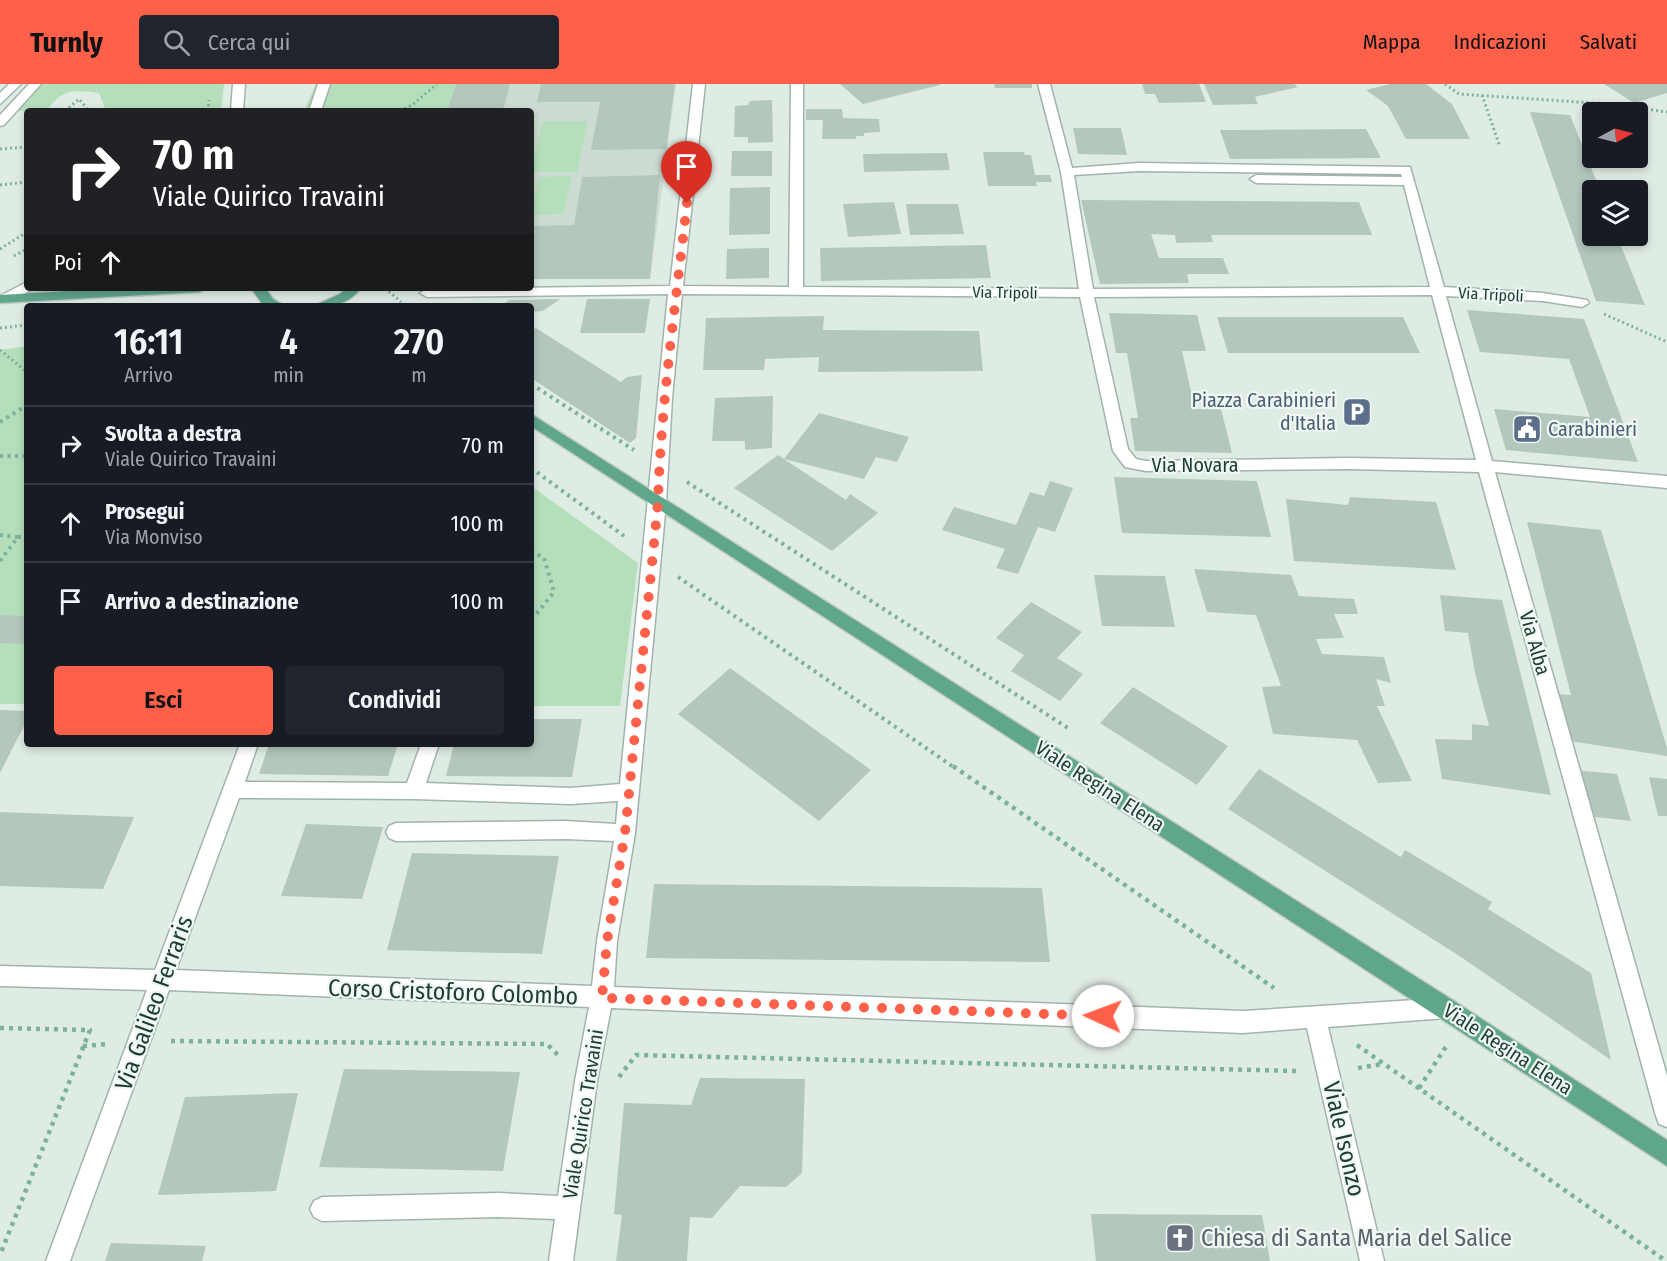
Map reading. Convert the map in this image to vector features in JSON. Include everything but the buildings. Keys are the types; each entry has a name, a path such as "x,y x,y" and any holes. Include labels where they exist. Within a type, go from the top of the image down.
{"main road":[{"path":"3,299 146,291"},
{"path":"260,291 270,303"},
{"path":"326,303 349,292"},
{"name":"Viale Regina Elena","path":"534,421 658,503 1446,1008 1667,1154"}],"street":[{"path":"0,100 15,84"},
{"path":"0,122 35,84"},
{"path":"237,108 239,84"},
{"path":"316,108 324,84"},
{"name":"Viale Quirico Travaini","path":"561,1261 586,1081 602,998 607,941 625,833 658,503 659,456 699,84"},
{"path":"796,290 797,84"},
{"name":"Via Novara","path":"1044,84 1067,172 1087,293 1121,451 1131,463 1146,466 1303,464 1486,467 1548,470 1667,482"},
{"name":"Via Alba","path":"1067,172 1143,178 1407,175 1667,1116"},
{"path":"3,299 24,288"},
{"name":"Via Tripoli","path":"427,292 1440,291 1543,297 1582,303"},
{"name":"Via Galileo Ferraris","path":"58,1261 248,747"},
{"path":"414,791 429,747"},
{"path":"232,790 414,791 571,796 628,792"},
{"path":"396,832 565,830 625,833"},
{"name":"Corso Cristoforo Colombo","path":"0,976 162,980 1243,1022 1446,1008"},
{"name":"Viale Isonzo","path":"1315,1017 1372,1261"},
{"path":"322,1209 498,1205 568,1208"}],"path":[{"path":"404,108 437,84"},
{"path":"1444,84 1459,94 1608,104 1667,112"},
{"path":"1482,95 1500,147"},
{"path":"68,108 79,99 86,108"},
{"path":"0,148 24,146"},
{"path":"0,185 24,182"},
{"path":"0,249 24,234"},
{"path":"14,256 24,251"},
{"path":"388,291 396,299"},
{"path":"1582,303 1667,342"},
{"path":"0,328 24,326"},
{"path":"0,350 24,370"},
{"path":"0,422 24,406"},
{"path":"0,456 24,456"},
{"path":"534,470 612,525 651,559 1666,1261"},
{"path":"0,535 24,537"},
{"path":"0,561 18,537"},
{"path":"534,553 544,558 554,592 534,617"},
{"path":"0,1028 90,1030 0,1255"},
{"path":"83,1046 139,1041 547,1044 560,1057 557,1083 586,1081 614,1083 636,1055 1329,1072 1384,1064"}],"shaded area":[{"path":"456,84 676,84 650,279 534,279 534,108 448,108"}],"green space":[{"path":"39,84 224,84 221,108 105,108 99,93 75,91 63,94 49,108 24,108 24,111 18,111"},
{"path":"316,84 456,84 448,108 305,108"},
{"path":"543,121 588,121 577,172 534,172 534,159"},
{"path":"571,176 564,214 534,215 534,201 539,177"},
{"path":"24,346 24,704 0,704 0,350"},
{"path":"534,488 638,563 620,706 534,706"}],"place":[{"name":"Piazza Carabinieri d'Italia","path":"1357,412"},
{"name":"Carabinieri","path":"1527,429"},
{"name":"Chiesa di Santa Maria del Salice","path":"1180,1238"}],"route":[{"path":"687,203 674,303 659,456 658,503 625,833 607,941 602,998 1103,1016"}]}
